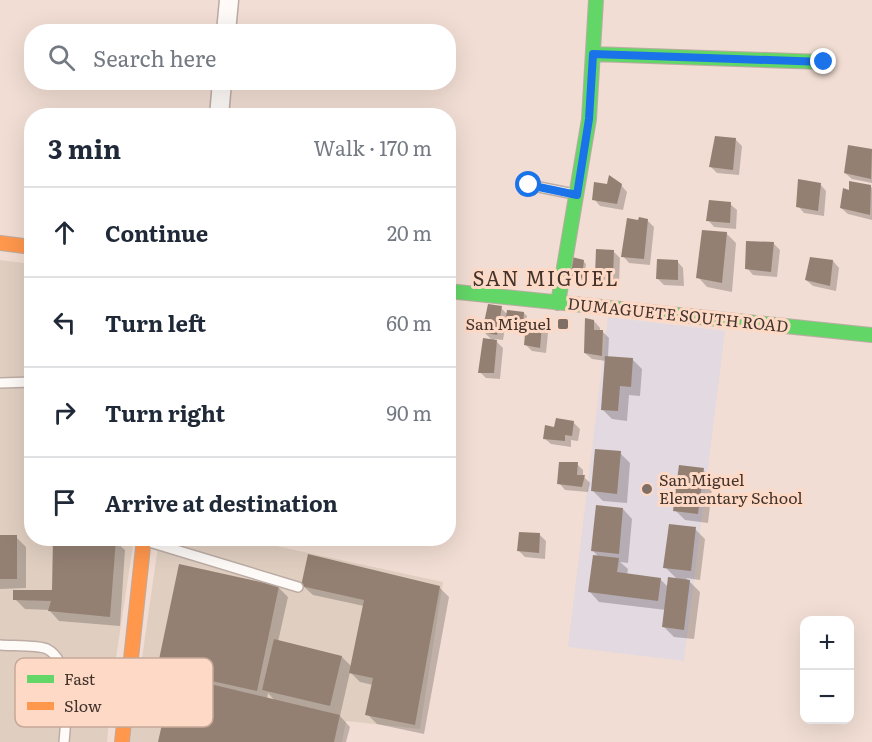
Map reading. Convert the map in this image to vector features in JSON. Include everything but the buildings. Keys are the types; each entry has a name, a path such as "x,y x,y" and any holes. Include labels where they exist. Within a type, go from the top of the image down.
{"street":[{"path":"227,24 229,0"},
{"path":"558,303 589,119 597,0"},
{"path":"593,54 824,62"},
{"path":"220,108 221,90"},
{"path":"0,243 24,246"},
{"name":"DUMAGUETE SOUTH ROAD","path":"456,292 872,335"},
{"path":"131,658 143,546"},
{"path":"122,742 124,727"}],"lane":[{"path":"529,185 577,195"},
{"path":"0,383 24,382"},
{"path":"167,546 298,586"},
{"path":"0,645 46,648 57,658"},
{"path":"64,742 65,727"}],"shaded area":[{"path":"0,260 24,263 24,546 133,546 116,658 15,658 15,727 108,727 107,742 0,742"},
{"name":"San Miguel Elementary School","path":"608,317 725,331 684,661 568,647"},
{"path":"158,546 276,546 443,582 420,729 346,721 342,742 130,742 132,727 213,727 213,658 142,658"}],"traffic: fast":[{"path":"558,303 589,119 596,0"},
{"path":"593,54 823,62"},
{"path":"456,292 872,335"}],"traffic: slow":[{"path":"0,243 24,246"},
{"path":"131,658 143,546"},
{"path":"122,742 124,727"}],"place":[{"name":"San Miguel","path":"563,324"},
{"name":"San Miguel Elementary School","path":"647,489"}],"district":[{"name":"SAN MIGUEL","path":"546,279"}],"route":[{"path":"529,185 577,195 589,119 593,54 824,62"}]}
